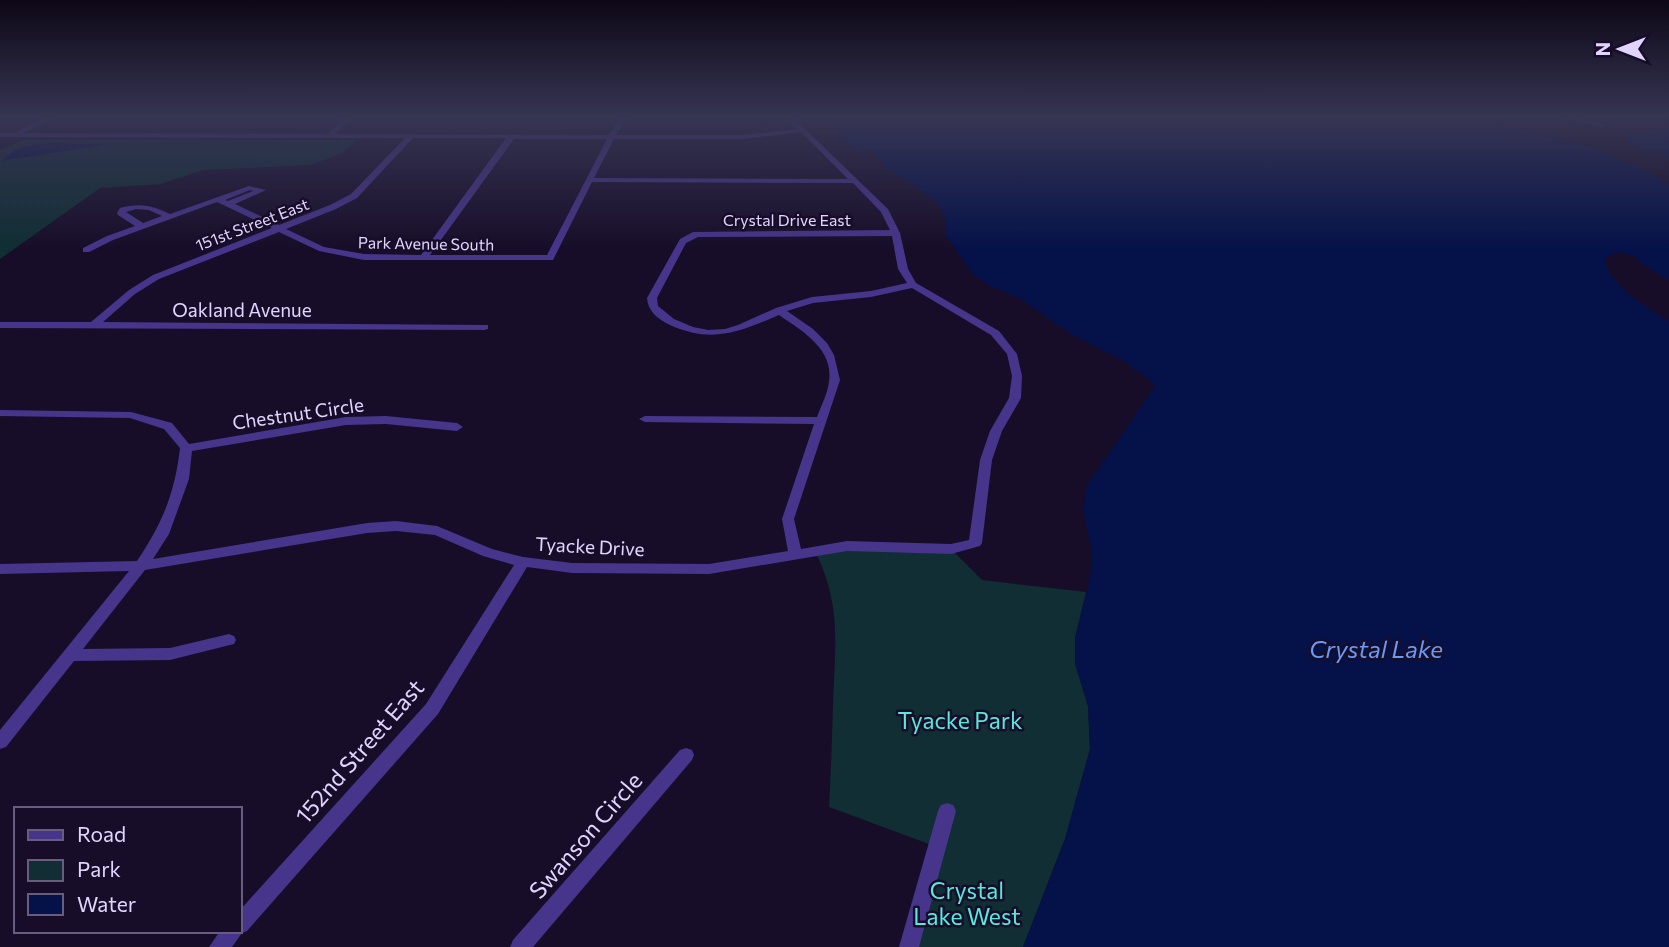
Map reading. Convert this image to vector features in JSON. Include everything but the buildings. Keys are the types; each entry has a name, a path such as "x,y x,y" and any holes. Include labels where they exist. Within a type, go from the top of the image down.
{"street":[{"name":"151st Street East","path":"93,326 132,292 156,277 333,207 354,196 388,160"},
{"path":"424,257 494,160"},
{"path":"600,160 590,180 853,181"},
{"path":"833,160 885,212 897,233 903,269 913,285 995,333 1012,354 1017,376 1015,398 996,432 986,460 975,543"},
{"name":"Park Avenue South","path":"217,199 339,254 550,258 590,180"},
{"path":"86,250 141,226 249,188 262,190 229,204"},
{"path":"141,226 121,214 124,210 146,205 168,216"},
{"name":"Crystal Drive East","path":"779,310 740,330 714,335 688,331 656,313 651,306 652,298 689,236 706,233 897,233"},
{"path":"779,310 813,300 873,294 913,285"},
{"path":"779,310 817,337 832,356 835,380 788,519 795,554"},
{"name":"Oakland Avenue","path":"0,325 484,327"},
{"path":"0,413 131,415 168,426 186,448 183,479 162,534 141,566 0,741"},
{"path":"645,419 822,421"},
{"name":"Chestnut Circle","path":"186,448 346,421 386,420 457,427"},
{"name":"Tyacke Drive","path":"0,569 141,566 396,526 437,531 488,553 523,562 572,568 709,569 847,546 951,549 975,543"},
{"name":"152nd Street East","path":"242,922 432,709 523,562"},
{"path":"71,654 170,654 229,640"},
{"name":"Swanson Circle","path":"520,947 686,755"},
{"path":"909,947 947,811"},
{"path":"219,947 231,933"}],"green space":[{"path":"0,160 323,160 311,165 203,170 161,184 100,188 0,259"},
{"name":"Tyacke Park","path":"951,549 982,580 1086,592 1075,638 1075,663 1088,706 1090,749 1065,839 1023,947 909,947 937,847 829,807 835,626 824,571 815,551"}],"water":[{"name":"Crystal Lake","path":"881,160 1619,160 1669,185 1669,281 1638,261 1638,257 1619,252 1605,258 1607,267 1620,286 1640,303 1669,321 1669,947 1023,947 1065,839 1090,749 1088,706 1075,664 1075,638 1090,578 1092,553 1083,508 1087,485 1154,388 1152,382 1127,363 1071,334 1019,298 990,286 973,274 945,234 946,223 937,204 892,172"}],"park label":[{"name":"Crystal Lake West","path":"967,903"}]}
